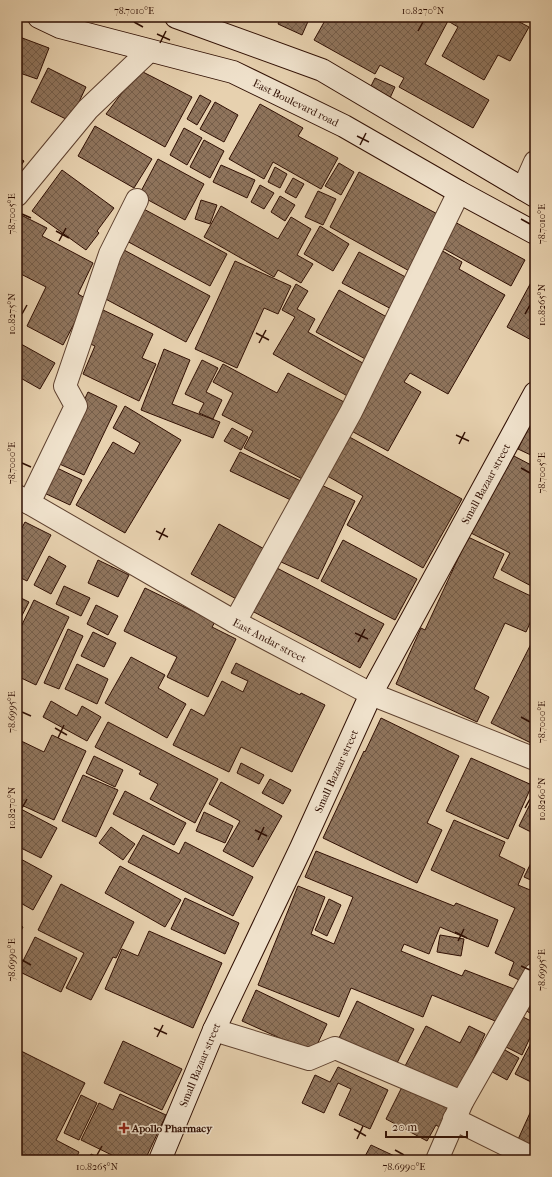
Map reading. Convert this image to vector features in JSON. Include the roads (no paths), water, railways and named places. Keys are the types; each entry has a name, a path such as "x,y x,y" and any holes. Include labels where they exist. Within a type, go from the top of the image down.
{"street":[{"name":"East Boulevard road","path":"39,17 60,27 233,72 344,126 459,192 535,233"},
{"path":"176,17 322,70 529,192 535,162"},
{"path":"17,194 88,109 149,51"},
{"path":"235,622 350,412 459,192"},
{"path":"23,500 76,406 65,386 110,254 137,200"},
{"name":"Small Bazaar street","path":"160,1160 214,1030 301,848 372,694 535,393"},
{"name":"East Andar street","path":"23,500 235,622 372,694 535,759"},
{"path":"437,1160 458,1110 535,974"},
{"path":"214,1030 309,1059 335,1048 458,1110 535,1159"}],"place":[{"name":"Apollo Pharmacy","path":"124,1128"}]}
